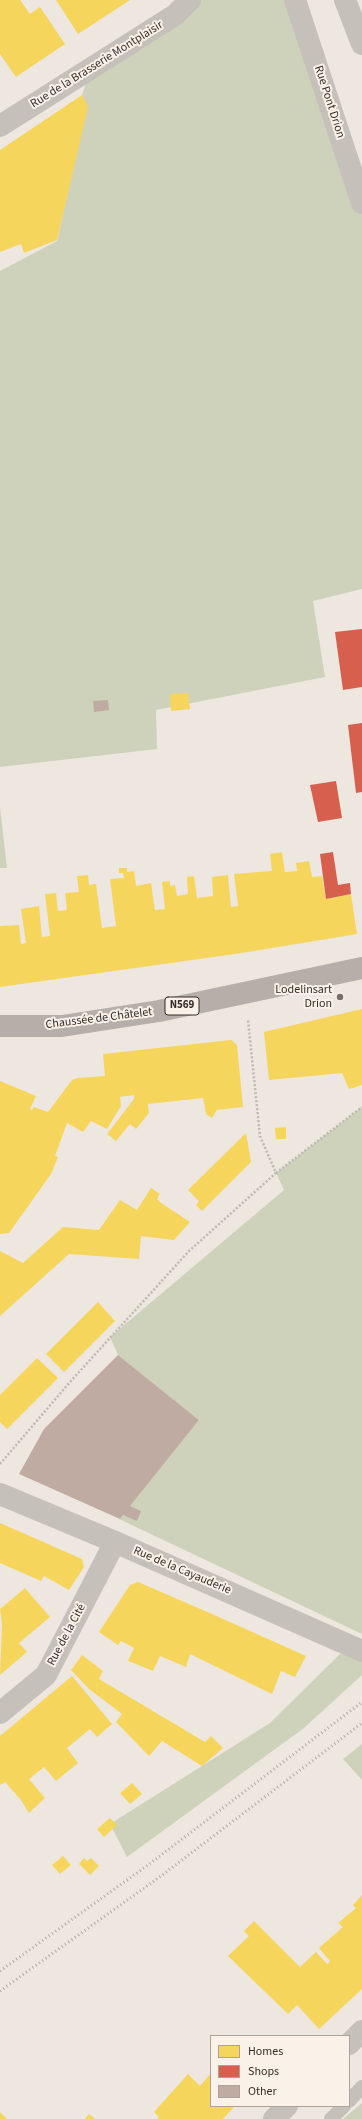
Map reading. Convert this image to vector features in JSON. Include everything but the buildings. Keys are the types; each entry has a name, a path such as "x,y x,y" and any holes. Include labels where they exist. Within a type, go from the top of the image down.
{"main road":[{"name":"Chaussée de Châtelet","path":"0,1026 62,1026 159,1011 362,968"}],"street":[{"name":"Rue de la Brasserie Montplaisir","path":"0,126 175,15 190,0"},
{"name":"Rue Pont Drion","path":"295,0 362,203"},
{"path":"345,0 362,44"},
{"name":"Rue de la Cayauderie","path":"0,1494 115,1542 362,1651"},
{"name":"Rue de la Cité","path":"0,1713 46,1675 115,1542"},
{"path":"350,2043 362,2031"},
{"path":"274,2119 286,2107"}],"lane":[{"path":"350,2100 362,2088"},
{"path":"331,2119 343,2107"}],"path":[{"path":"245,993 260,1136 276,1172"},
{"path":"0,1464 70,1382 189,1251 276,1172 362,1107"}],"green space":[{"path":"200,0 294,0 362,203 362,589 313,601 325,677 156,710 157,749 0,767 0,271 57,241 87,106 82,95 86,83"},
{"path":"0,807 7,868 0,868"},
{"path":"362,1107 362,1634 119,1519 199,1420 118,1355 110,1337 284,1190 276,1173"},
{"path":"340,1654 362,1657 362,1675 304,1728 127,1857 110,1824 270,1723"},
{"path":"362,1744 362,1780 343,1759"},
{"path":"362,2103 362,2119 343,2119"}],"railway":[{"path":"0,1971 148,1865 362,1702"},
{"path":"0,1991 161,1876 362,1723"}],"place":[{"name":"Lodelinsart Drion","path":"340,997"}]}
